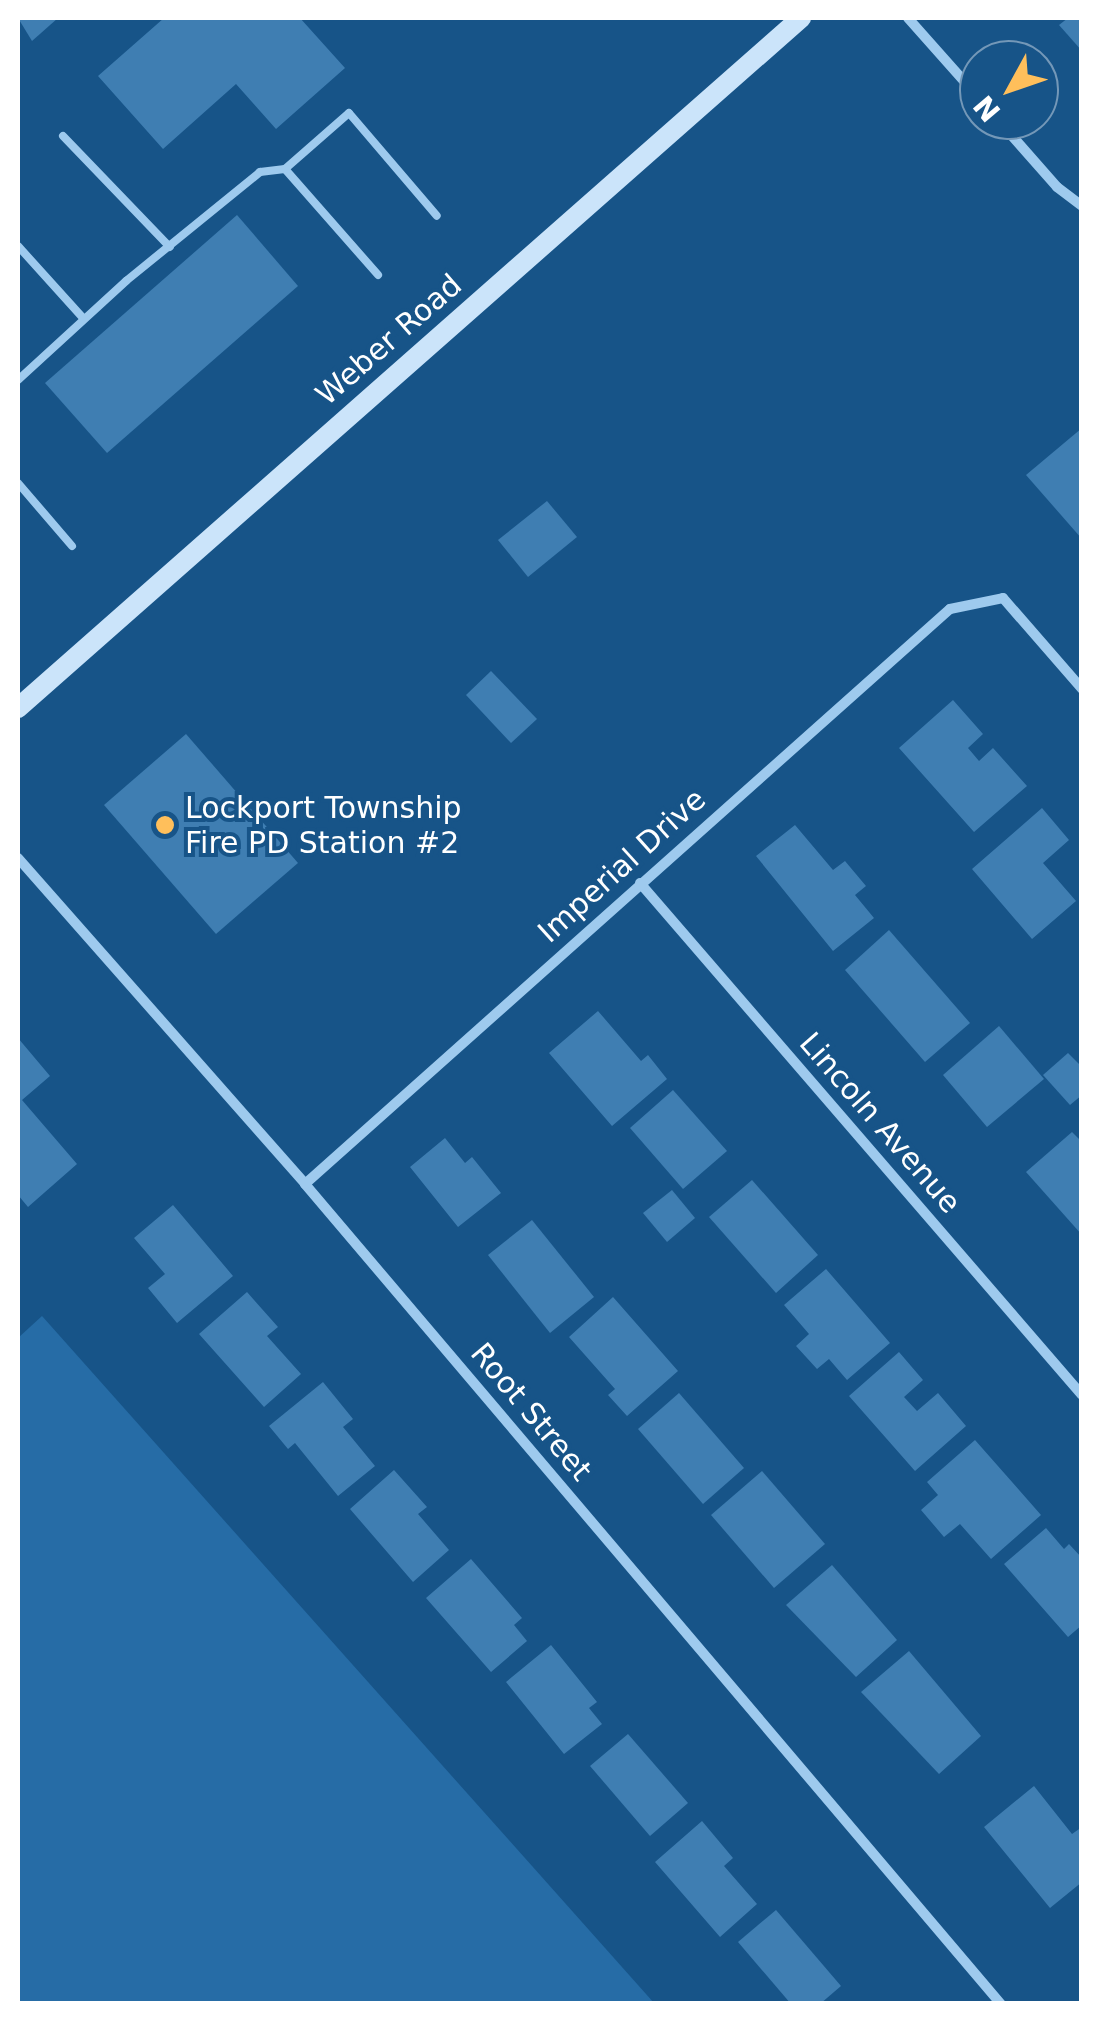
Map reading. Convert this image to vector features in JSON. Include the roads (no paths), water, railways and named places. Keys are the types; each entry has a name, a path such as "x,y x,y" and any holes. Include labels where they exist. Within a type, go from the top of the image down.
{"main road":[{"name":"Weber Road","path":"18,708 791,21"}],"street":[{"path":"908,18 959,75"},
{"path":"1016,140 1057,187 1082,206"},
{"name":"Imperial Drive","path":"305,1184 950,609 1003,598 1082,690"},
{"name":"Root Street","path":"18,858 305,1184 1002,2004"},
{"name":"Lincoln Avenue","path":"640,883 1082,1396"}],"lane":[{"path":"18,380 84,319 260,172 286,169 349,113 437,216"},
{"path":"63,136 170,247"},
{"path":"286,169 378,276"},
{"path":"18,246 84,319"},
{"path":"18,483 72,546"}],"place":[{"name":"Lockport Township Fire PD Station #2","path":"165,825"}]}
